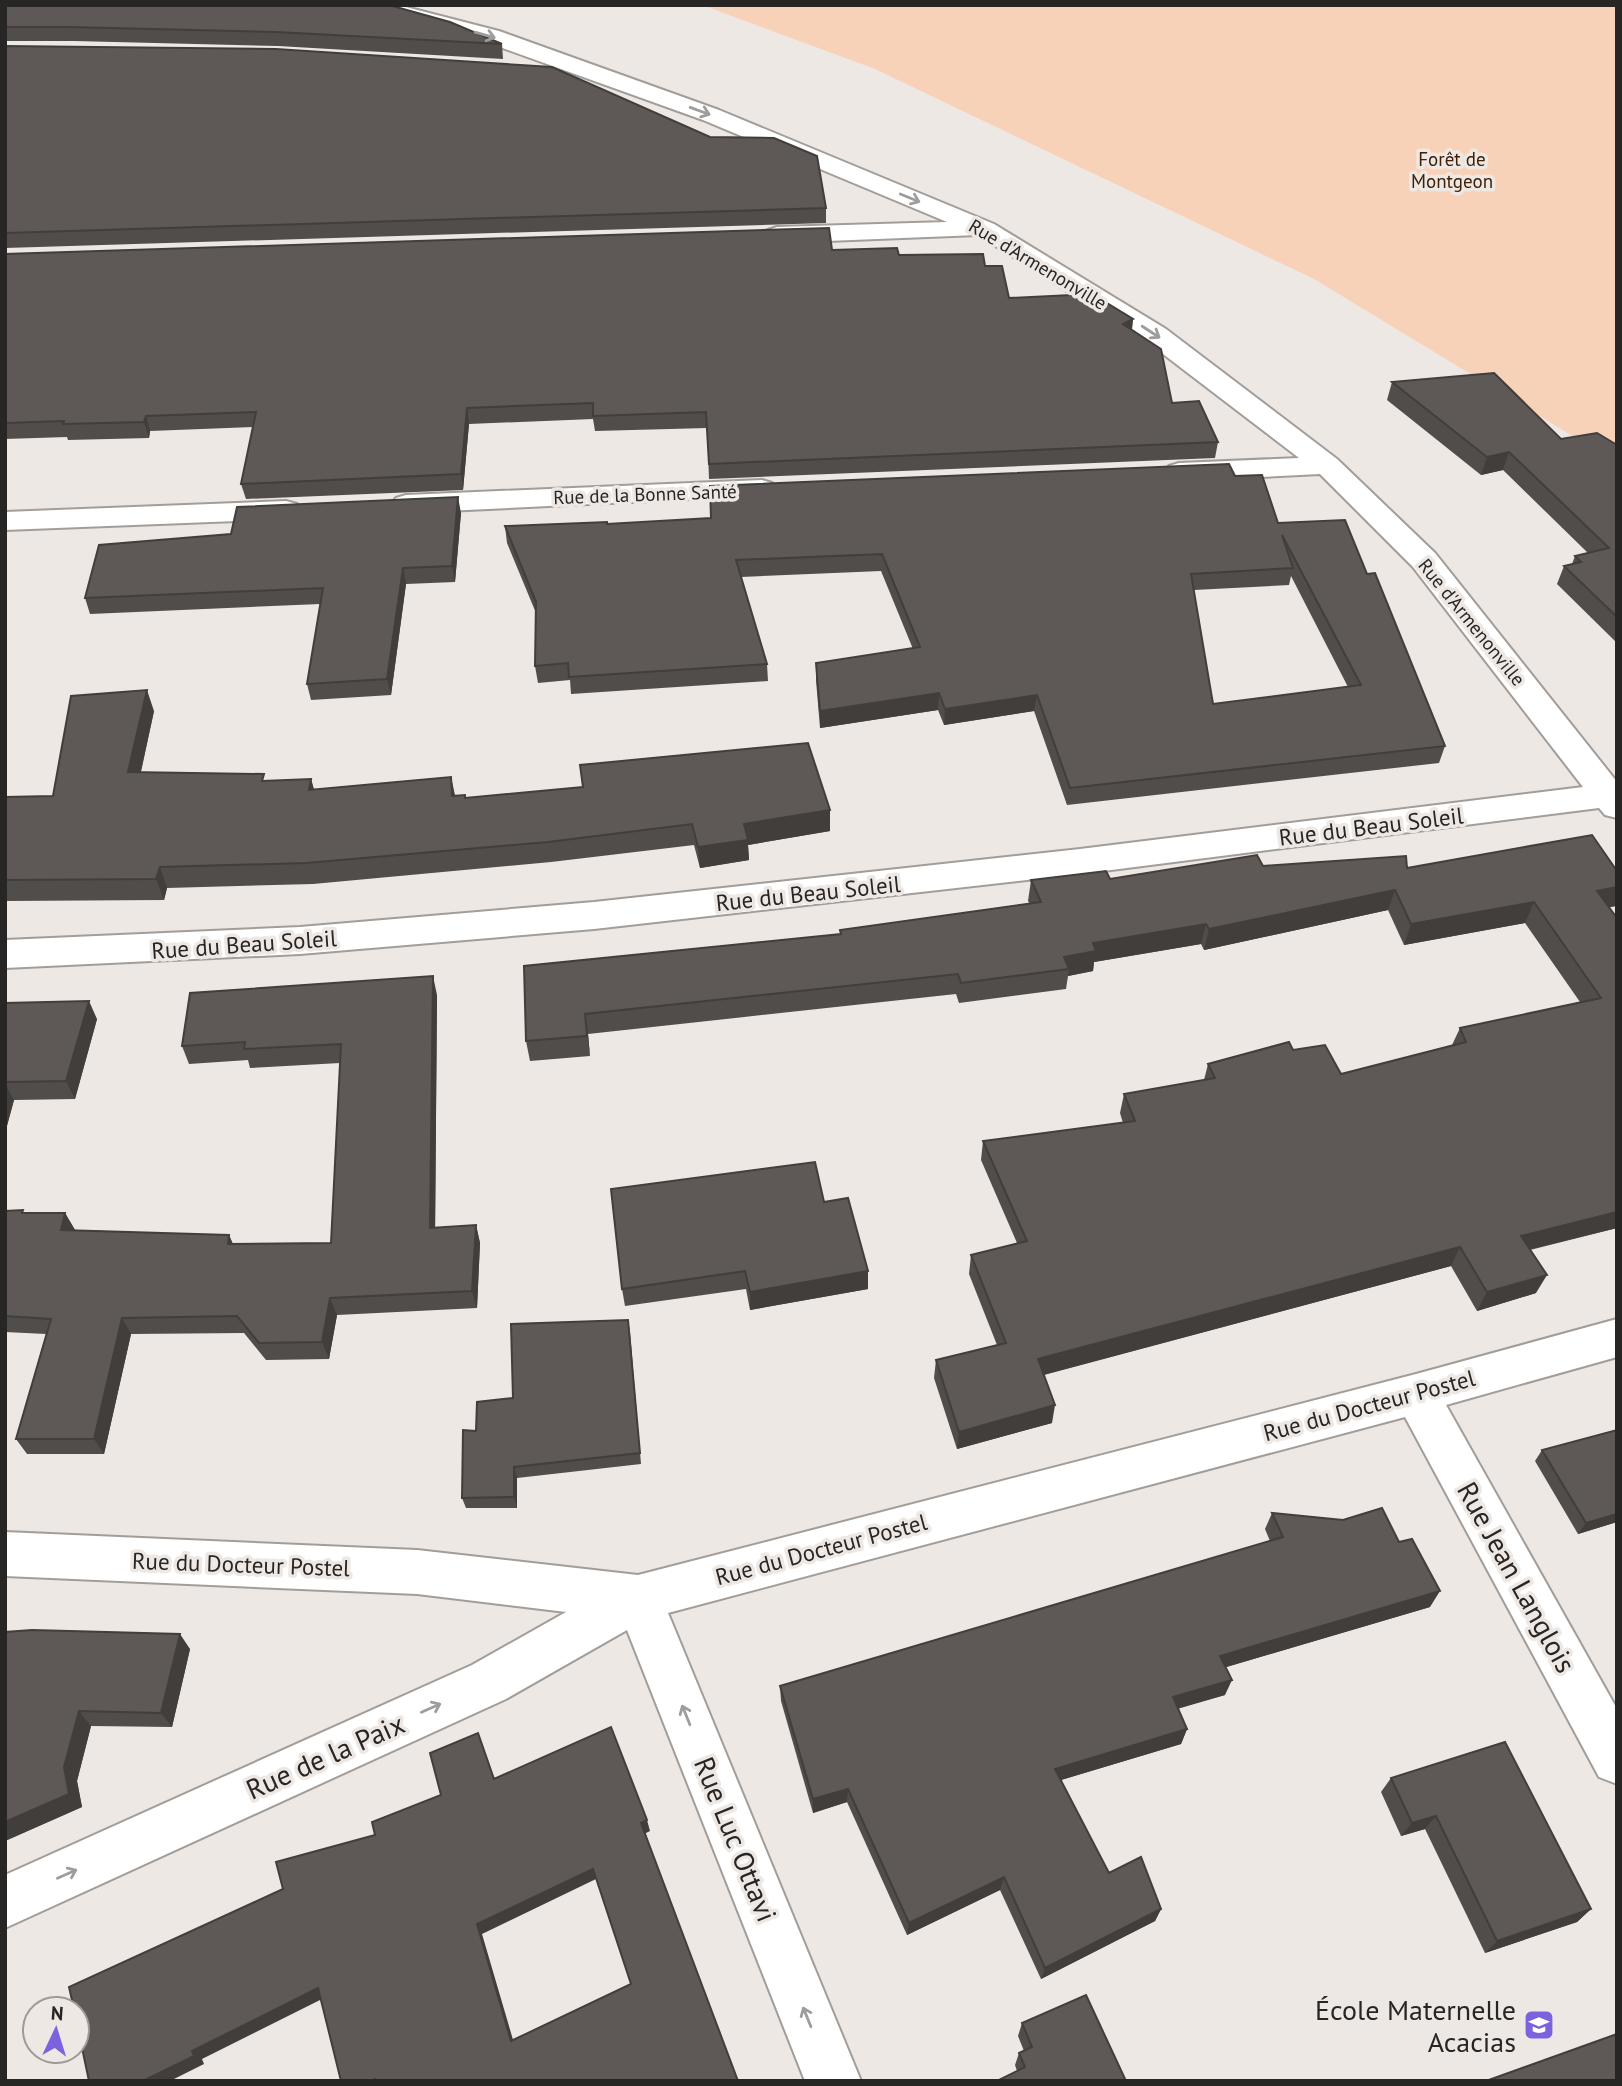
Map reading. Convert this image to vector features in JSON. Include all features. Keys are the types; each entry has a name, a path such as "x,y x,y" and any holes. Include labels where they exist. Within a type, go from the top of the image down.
{"street":[{"name":"Rue d'Armenonville","path":"372,5 491,36 711,115 985,229 1156,335 1327,465 1424,560 1612,800"},
{"path":"517,69 606,77"},
{"path":"754,236 985,229"},
{"path":"1148,473 1327,465"},
{"name":"Rue de la Bonne Santé","path":"382,506 786,488"},
{"path":"5,522 312,508"},
{"name":"Rue du Beau Soleil","path":"5,954 149,951 567,920 1550,804 1612,800"},
{"name":"Rue du Docteur Postel","path":"5,1554 417,1572 639,1598 1416,1394 1617,1338"},
{"name":"Rue Jean Langlois","path":"1416,1394 1617,1759"},
{"name":"Rue de la Paix","path":"5,1902 489,1682 639,1598"},
{"name":"Rue Luc Ottavi","path":"639,1598 833,2081"}],"green space":[{"name":"Forêt de Montgeon","path":"702,5 1617,5 1617,463 1314,279 875,69"}],"building":[{"path":"5,5 389,5 450,22 502,44 276,32 5,27"},
{"path":"5,46 276,49 552,67 710,137 774,138 817,156 826,208 5,233"},
{"path":"829,228 832,250 897,248 899,255 983,254 985,266 1002,266 1009,298 1092,294 1133,319 1123,324 1161,349 1172,403 1199,401 1218,442 709,464 706,412 593,416 593,403 467,408 461,474 241,484 256,412 146,416 144,422 5,423 5,254"},
{"path":"1494,373 1561,439 1597,433 1617,445 1617,617 1564,566 1581,562 1575,556 1609,548 1509,452 1487,457 1392,382"},
{"path":"1229,464 1235,476 1262,475 1278,523 1345,520 1367,574 1375,573 1445,746 1070,788 1037,695 945,709 939,693 820,711 816,663 920,647 882,554 736,560 767,664 569,677 568,663 535,666 536,602 505,526 711,518 710,486","holes":["1282,535 1361,685 1213,704 1191,574 1293,568"]},
{"path":"458,497 452,566 403,568 387,679 307,684 323,588 85,598 99,545 231,534 237,507"},
{"path":"147,690 128,772 264,774 262,781 311,779 309,790 451,777 452,796 465,795 465,798 583,787 580,765 808,743 830,810 744,824 748,840 698,847 692,824 548,842 306,863 160,867 156,879 5,880 5,797 53,796 71,696"},
{"path":"1592,835 1617,871 1617,887 1597,891 1617,918 1617,1212 1521,1236 1547,1275 1487,1292 1460,1247 1038,1359 1055,1405 959,1432 936,1360 1006,1343 971,1255 1027,1241 983,1141 1135,1121 1124,1094 1215,1078 1208,1064 1289,1042 1293,1050 1325,1045 1341,1074 1466,1042 1460,1028 1601,998 1534,902 1411,924 1395,890 1209,929 1206,924 1093,943 1096,951 1064,957 1069,969 961,983 958,974 585,1014 587,1036 526,1041 524,966 841,934 840,930 1041,902 1031,880 1106,871 1110,879 1257,855 1263,866 1406,856 1407,868"},
{"path":"433,976 430,1228 476,1225 472,1291 330,1298 322,1342 259,1343 237,1316 122,1318 94,1439 16,1439 51,1319 5,1316 5,1211 65,1213 61,1230 229,1235 228,1244 331,1243 341,1044 244,1049 245,1042 182,1046 190,993"},
{"path":"89,1001 66,1081 5,1082 5,1003"},
{"path":"815,1162 824,1202 848,1198 868,1271 750,1292 745,1271 622,1289 611,1189"},
{"path":"628,1320 640,1453 514,1467 514,1497 462,1498 463,1430 476,1431 477,1402 513,1398 511,1324"},
{"path":"1617,1430 1617,1514 1586,1523 1542,1450"},
{"path":"1382,1508 1399,1542 1412,1539 1440,1591 1220,1656 1232,1680 1173,1697 1187,1729 1055,1769 1109,1873 1141,1857 1161,1909 1045,1968 1004,1877 909,1923 848,1789 813,1799 780,1686 1283,1537 1272,1513 1343,1520"},
{"path":"32,1630 180,1634 161,1713 79,1711 64,1767 69,1794 5,1822 5,1632"},
{"path":"611,1727 647,1820 641,1823 738,2081 341,2081 318,1988 192,2051 194,2056 143,2081 89,2081 86,2065 91,2065 91,1995 71,1995 69,1987 283,1889 276,1862 375,1835 372,1822 441,1795 430,1753 478,1733 494,1779","holes":["593,1869 631,1984 511,2041 477,1924"]},
{"path":"1505,1742 1591,1909 1497,1941 1436,1816 1412,1823 1391,1778"},
{"path":"1086,1995 1126,2081 997,2081 1025,2067 1019,2053 1032,2047 1022,2023"},
{"path":"1617,2034 1617,2081 1486,2081"}],"place":[{"name":"École Maternelle Acacias","path":"1539,2025"}]}
